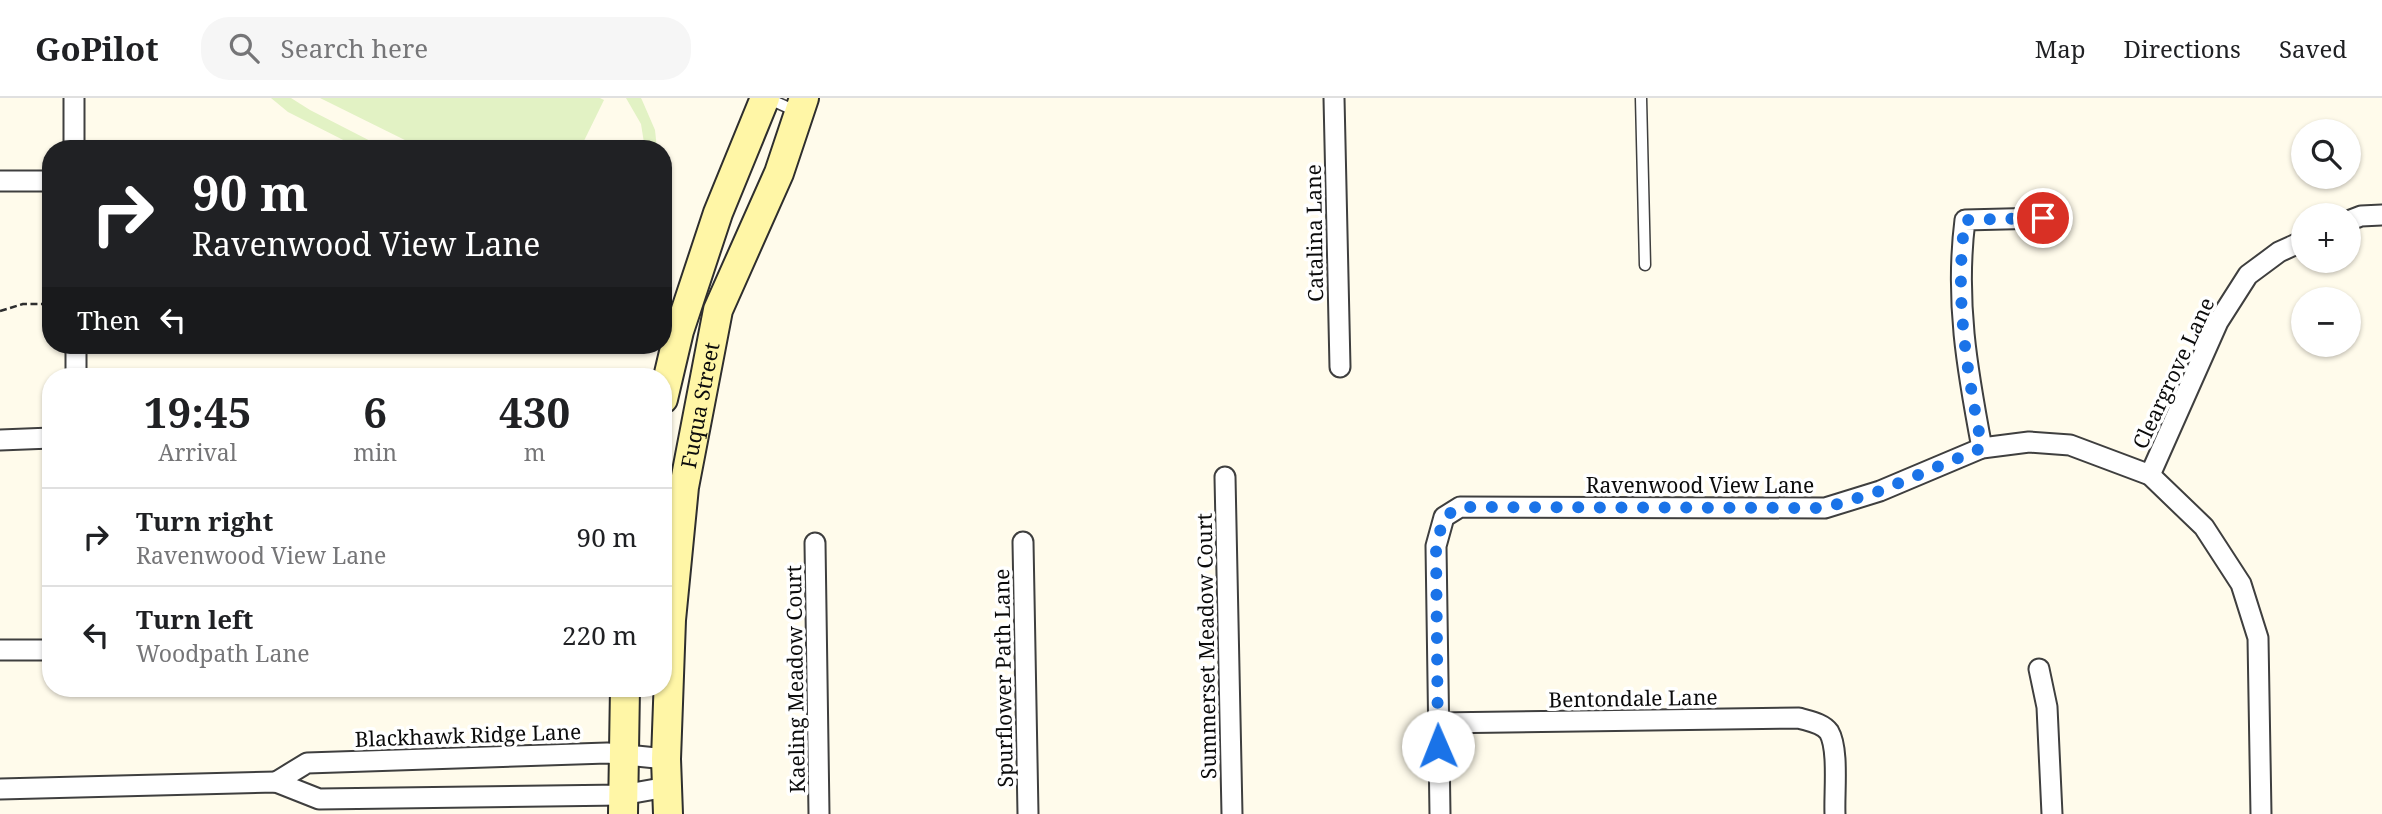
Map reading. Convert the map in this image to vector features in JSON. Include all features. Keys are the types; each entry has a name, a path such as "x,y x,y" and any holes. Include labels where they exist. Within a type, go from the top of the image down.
{"main road":[{"name":"Fuqua Street","path":"670,368 679,331 718,213 766,98"},
{"name":"Fuqua Street","path":"672,610 684,487 718,310 779,173 801,105"},
{"path":"623,805 625,697"},
{"name":"Fuqua Street","path":"667,787 669,697"}],"street":[{"path":"74,98 74,140"},
{"name":"Catalina Lane","path":"1334,98 1340,367"},
{"path":"0,181 42,181"},
{"path":"2361,216 2382,215"},
{"path":"1982,448 1961,327 1960,258 1965,220 2043,218"},
{"name":"Cleargrove Lane","path":"2150,475 2218,322 2248,275 2291,246"},
{"path":"0,440 42,438"},
{"name":"Ravenwood View Lane","path":"1437,723 1436,546 1444,517 1460,507 1825,508 1880,491 1982,448 2029,442 2070,445 2150,475"},
{"path":"2150,475 2204,527 2245,594 2258,638 2261,814"},
{"name":"Summerset Meadow Court","path":"1225,477 1232,814"},
{"name":"Spurflower Path Lane","path":"1023,542 1028,814"},
{"name":"Kaeling Meadow Court","path":"816,543 819,814"},
{"path":"0,650 42,650"},
{"path":"2039,669 2047,708 2052,814"},
{"name":"Bentondale Lane","path":"1437,723 1799,718 1828,730 1833,746 1835,814"},
{"path":"1437,723 1440,814"},
{"name":"Blackhawk Ridge Lane","path":"276,782 307,763 622,753 667,787"},
{"path":"0,789 276,782 320,799 623,805 667,787"}],"lane":[{"path":"766,98 801,105"},
{"path":"1640,98 1645,265"}],"path":[{"path":"0,311 23,304 42,304"}],"green space":[{"path":"271,98 291,98 368,140 343,140 288,112"},
{"path":"320,98 604,100 584,140 405,140"},
{"path":"626,98 641,98 655,130 656,140 644,140 641,124"}],"route":[{"path":"1438,746 1436,546 1444,517 1460,507 1825,508 1880,491 1982,448 1961,327 1960,258 1965,220 2043,218"}]}
